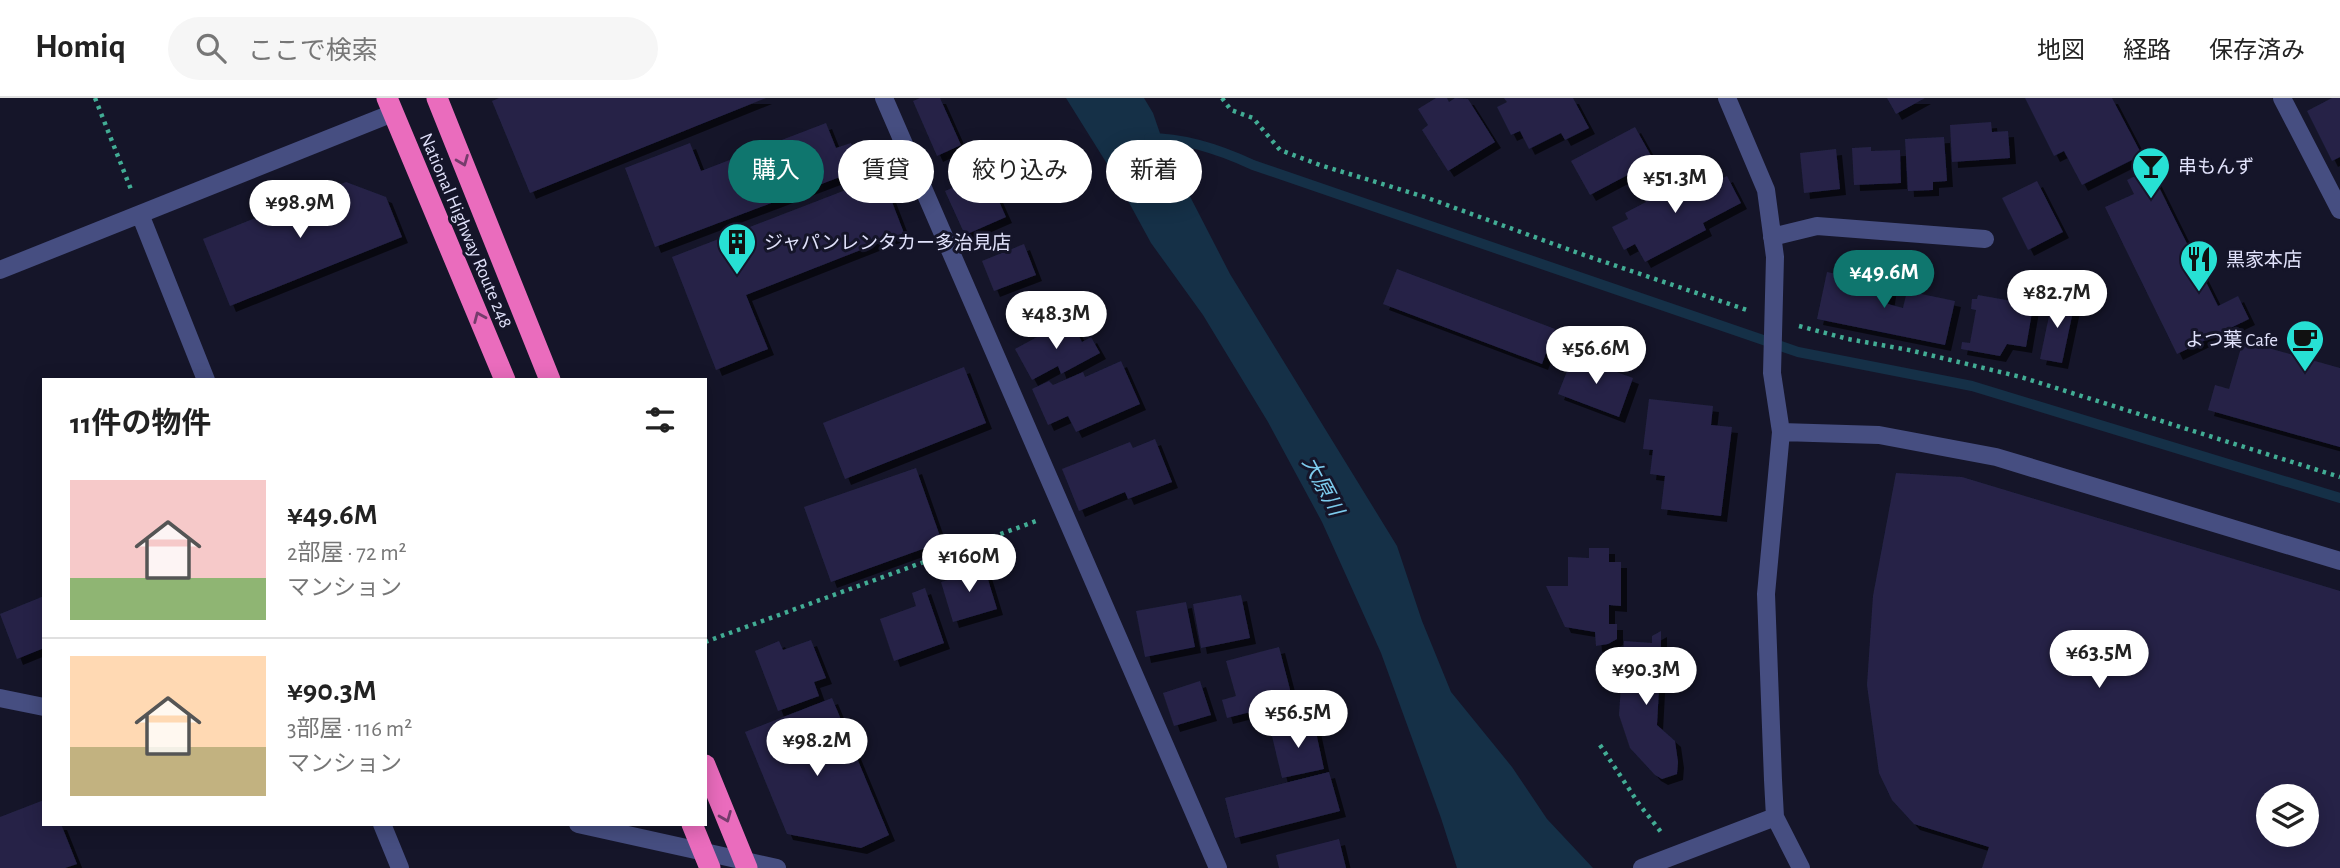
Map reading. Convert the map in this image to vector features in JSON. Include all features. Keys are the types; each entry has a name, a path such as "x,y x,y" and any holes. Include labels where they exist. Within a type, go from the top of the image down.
{"highway":[{"name":"National Highway Route 248","path":"437,98 549,378"},
{"name":"National Highway Route 248","path":"390,106 504,378"},
{"path":"707,770 745,865"},
{"path":"693,826 707,860"}],"street":[{"path":"884,98 1218,868"},
{"path":"1727,98 1766,190 1775,257 1772,367 1781,432 1766,594 1775,817 1801,868"},
{"path":"2282,98 2340,210"},
{"path":"0,270 141,214 390,106"},
{"path":"141,214 205,378"},
{"path":"1772,237 1817,226 1984,239"},
{"path":"1781,432 1880,435 1996,457 2340,561"},
{"path":"0,698 42,707"},
{"path":"1642,868 1775,817"},
{"path":"383,826 400,868"},
{"path":"585,826 707,860 777,868"}],"path":[{"path":"95,98 141,214"},
{"path":"1223,98 1231,110 1253,118 1280,149 1320,165 1425,197 1694,294 1848,339 1909,350 2021,377 2340,477"},
{"path":"707,641 1063,511"},
{"path":"1600,745 1639,804 1667,838"}],"water":[{"path":"1066,98 1144,98 1153,113 1162,140 1106,140 1106,162"},
{"name":"大原川","path":"1129,203 1193,203 1230,274 1397,546 1422,621 1451,692 1512,767 1547,819 1593,868 1457,868 1381,653 1322,522 1268,422 1203,315 1151,243"}],"building":[{"path":"499,98 766,98 530,193 492,101"},
{"path":"920,98 940,98 959,140 948,140 948,151 937,156 934,140 930,140 913,101"},
{"path":"1436,98 1447,98 1449,102 1455,98 1468,99 1495,142 1448,171 1422,130 1428,125 1418,109"},
{"path":"1504,98 1573,98 1589,128 1565,140 1561,133 1529,149 1520,131 1511,135 1497,107 1507,102"},
{"path":"1887,98 1925,98 1896,114"},
{"path":"2025,98 2112,98 2142,155 2082,185 2064,151 2054,156"},
{"path":"2332,98 2340,98 2340,157 2332,161 2307,111"},
{"path":"1991,122 1992,132 2008,131 2010,158 1952,162 1950,125"},
{"path":"826,123 838,147 838,178 824,183 824,140 782,140"},
{"path":"1635,127 1654,161 1590,195 1571,161"},
{"path":"1944,137 1947,181 1933,182 1933,190 1908,191 1905,139"},
{"path":"690,143 701,171 728,161 728,203 771,203 655,247 625,168"},
{"path":"1871,147 1871,151 1900,150 1901,183 1854,185 1852,148"},
{"path":"1836,149 1840,189 1804,193 1800,153"},
{"path":"2150,169 2218,306 2238,296 2249,319 2177,354 2105,207 2134,194 2127,180"},
{"path":"1694,171 1702,188 1727,176 1741,203 1703,223 1706,230 1645,262 1635,244 1624,250 1612,227 1628,219 1625,213 1646,202 1644,197"},
{"path":"2037,181 2063,232 2028,250 2002,198"},
{"path":"346,182 386,197 402,237 230,306 203,239"},
{"name":"ジャパンレンタカー多治見店","path":"838,193 838,203 892,203 904,233 746,295 768,349 716,370 672,257 812,203 824,203 824,198"},
{"path":"950,203 1000,203 1006,217 965,235"},
{"path":"1024,244 1036,275 994,291 982,261"},
{"path":"1397,269 1555,329 1542,364 1383,304"},
{"path":"1827,272 1891,285 1888,304 1903,308 1907,291 1955,301 1945,345 1817,319"},
{"path":"2016,277 2044,283 2040,303 2034,301 2026,347 2007,344 2000,356 1961,349 1962,342 1970,343 1976,310 1971,309 1972,299 1977,299 1978,295 2012,301"},
{"path":"2053,297 2075,302 2062,363 2040,359"},
{"path":"1070,319 1082,342 1091,337 1100,353 1061,374 1058,366 1032,380 1015,349"},
{"path":"2243,341 2340,368 2340,447 2208,410 2215,385 2229,389"},
{"path":"1573,356 1633,378 1619,417 1558,394"},
{"path":"1121,361 1140,404 1076,432 1068,416 1048,425 1032,389 1049,381 1053,385 1083,372 1085,377"},
{"path":"964,367 986,423 845,479 823,423"},
{"path":"1649,399 1713,406 1711,425 1732,427 1721,516 1661,509 1665,476 1650,474 1653,450 1643,449"},
{"path":"1155,439 1172,482 1128,499 1125,492 1079,511 1062,469 1130,442 1133,448"},
{"path":"916,468 942,542 831,582 804,507"},
{"path":"1896,473 1962,477 2340,591 2340,868 1982,868 1989,847 1914,824 1892,800 1879,773 1867,685 1873,596"},
{"path":"1589,548 1609,548 1609,562 1621,562 1621,606 1609,605 1609,624 1617,624 1617,639 1596,646 1595,632 1565,627 1546,586 1568,586 1568,557 1589,558"},
{"path":"983,563 997,609 953,622 941,582 962,576 960,570"},
{"path":"925,588 944,643 894,661 880,619 916,606 912,593"},
{"path":"1241,595 1250,638 1201,648 1193,604"},
{"path":"42,597 42,649 17,659 0,614"},
{"path":"1186,602 1195,647 1145,657 1136,611"},
{"path":"1661,631 1661,660 1668,667 1660,670 1657,725 1675,741 1678,762 1677,774 1662,779 1630,748 1619,715 1624,641 1652,643 1652,636"},
{"path":"811,640 826,678 814,682 819,696 778,711 755,651 779,641 783,650"},
{"path":"1279,647 1293,701 1227,718 1222,700 1236,696 1226,661"},
{"path":"1200,681 1211,715 1174,726 1163,693"},
{"path":"832,698 889,835 861,848 787,834 745,732"},
{"path":"1314,723 1324,769 1282,778 1271,732"},
{"path":"1329,772 1340,811 1235,838 1225,798"},
{"path":"42,801 42,826 62,826 77,864 65,868 0,868 0,817"},
{"path":"1339,839 1346,868 1279,868 1276,855"}],"waterway":[{"path":"1149,138 1176,140 1216,150 1798,352 1972,386 2340,498"}],"place":[{"name":"串もんず","path":"2151,200"},
{"name":"ジャパンレンタカー多治見店","path":"737,276"},
{"name":"黒家本店","path":"2199,293"},
{"name":"よつ葉 Cafe","path":"2305,373"}]}
